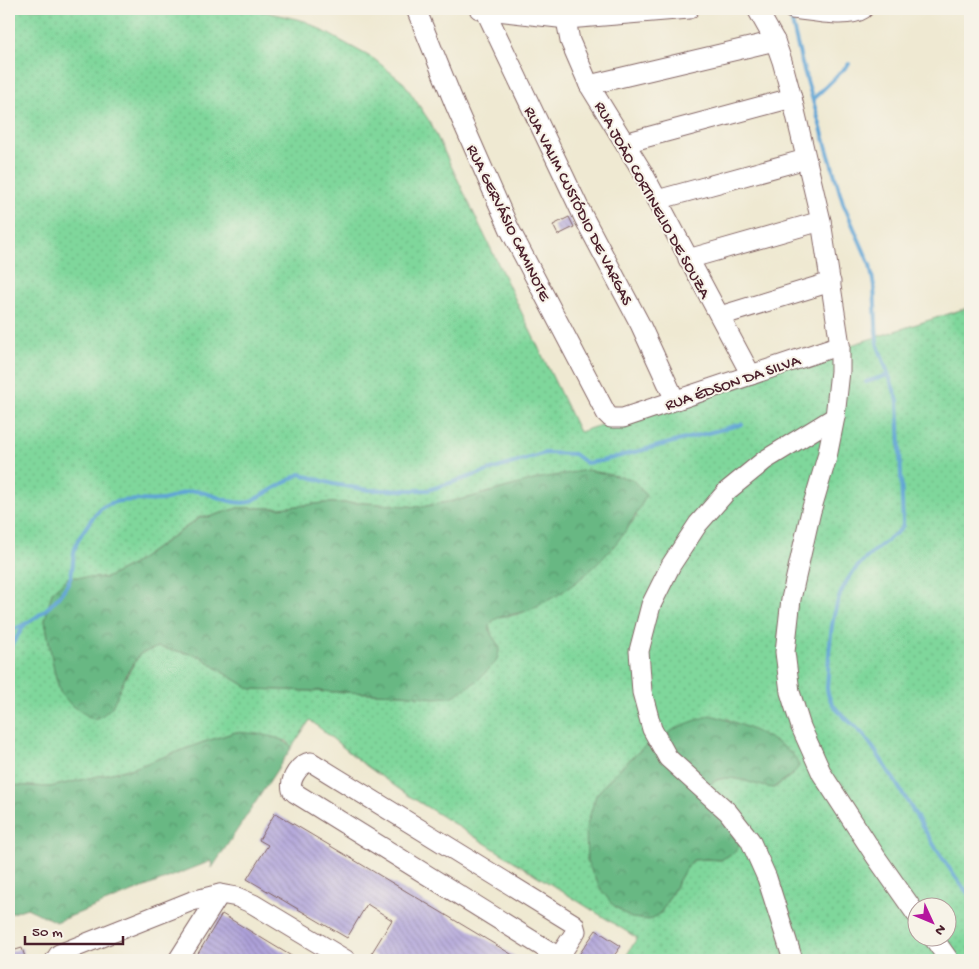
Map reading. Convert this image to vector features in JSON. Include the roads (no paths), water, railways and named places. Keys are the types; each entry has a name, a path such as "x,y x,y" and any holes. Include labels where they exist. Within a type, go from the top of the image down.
{"street":[{"name":"RUA GERVÁSIO CAMINOTE","path":"416,9 455,105 509,228 606,413 611,418 623,418"},
{"path":"482,10 565,14 689,9"},
{"path":"757,9 775,41 792,98 821,221 840,345 840,371 828,457 812,511 791,599 785,652 790,692 801,727 822,774 876,858 906,900"},
{"path":"804,9 844,14 858,12 863,9"},
{"name":"RUA VALIM CUSTÓDIO DE VARGAS","path":"482,10 580,210 640,324 675,400"},
{"name":"RUA JOÃO CORTINELIO DE SOUZA","path":"565,14 570,42 589,85 625,143 752,375"},
{"path":"589,85 775,41"},
{"path":"625,143 792,98"},
{"path":"657,200 806,159"},
{"path":"688,259 821,221"},
{"path":"720,316 831,282"},
{"name":"RUA ÉDSON DA SILVA","path":"623,418 840,345"},
{"path":"793,960 767,878 750,840 728,812 668,758 652,728 642,692 639,651 652,604 672,565 698,524 727,491 765,460 835,417"},
{"path":"311,762 574,924 576,931 560,959 295,793 292,790 291,782 300,767 311,762"},
{"path":"55,960 59,954 192,901 220,894 237,897 253,904 346,960"},
{"path":"178,960 220,894"},
{"path":"939,946 949,960"}],"waterway":[{"path":"791,18 801,60 843,203 870,265 874,286 877,343 898,401 903,525 900,530 875,550 853,572 845,584 839,598 832,627 827,688 832,703 861,732 880,757 942,858 970,896"},
{"path":"813,99 849,64"},
{"path":"866,382 888,375"},
{"path":"9,631 27,623 44,612 58,597 71,577 76,544 83,532 103,507 117,502 162,500 195,491 229,501 250,502 300,474 333,484 369,490 428,490 545,453 574,454 586,463 601,461 742,424"},
{"path":"9,649 24,626"}]}
